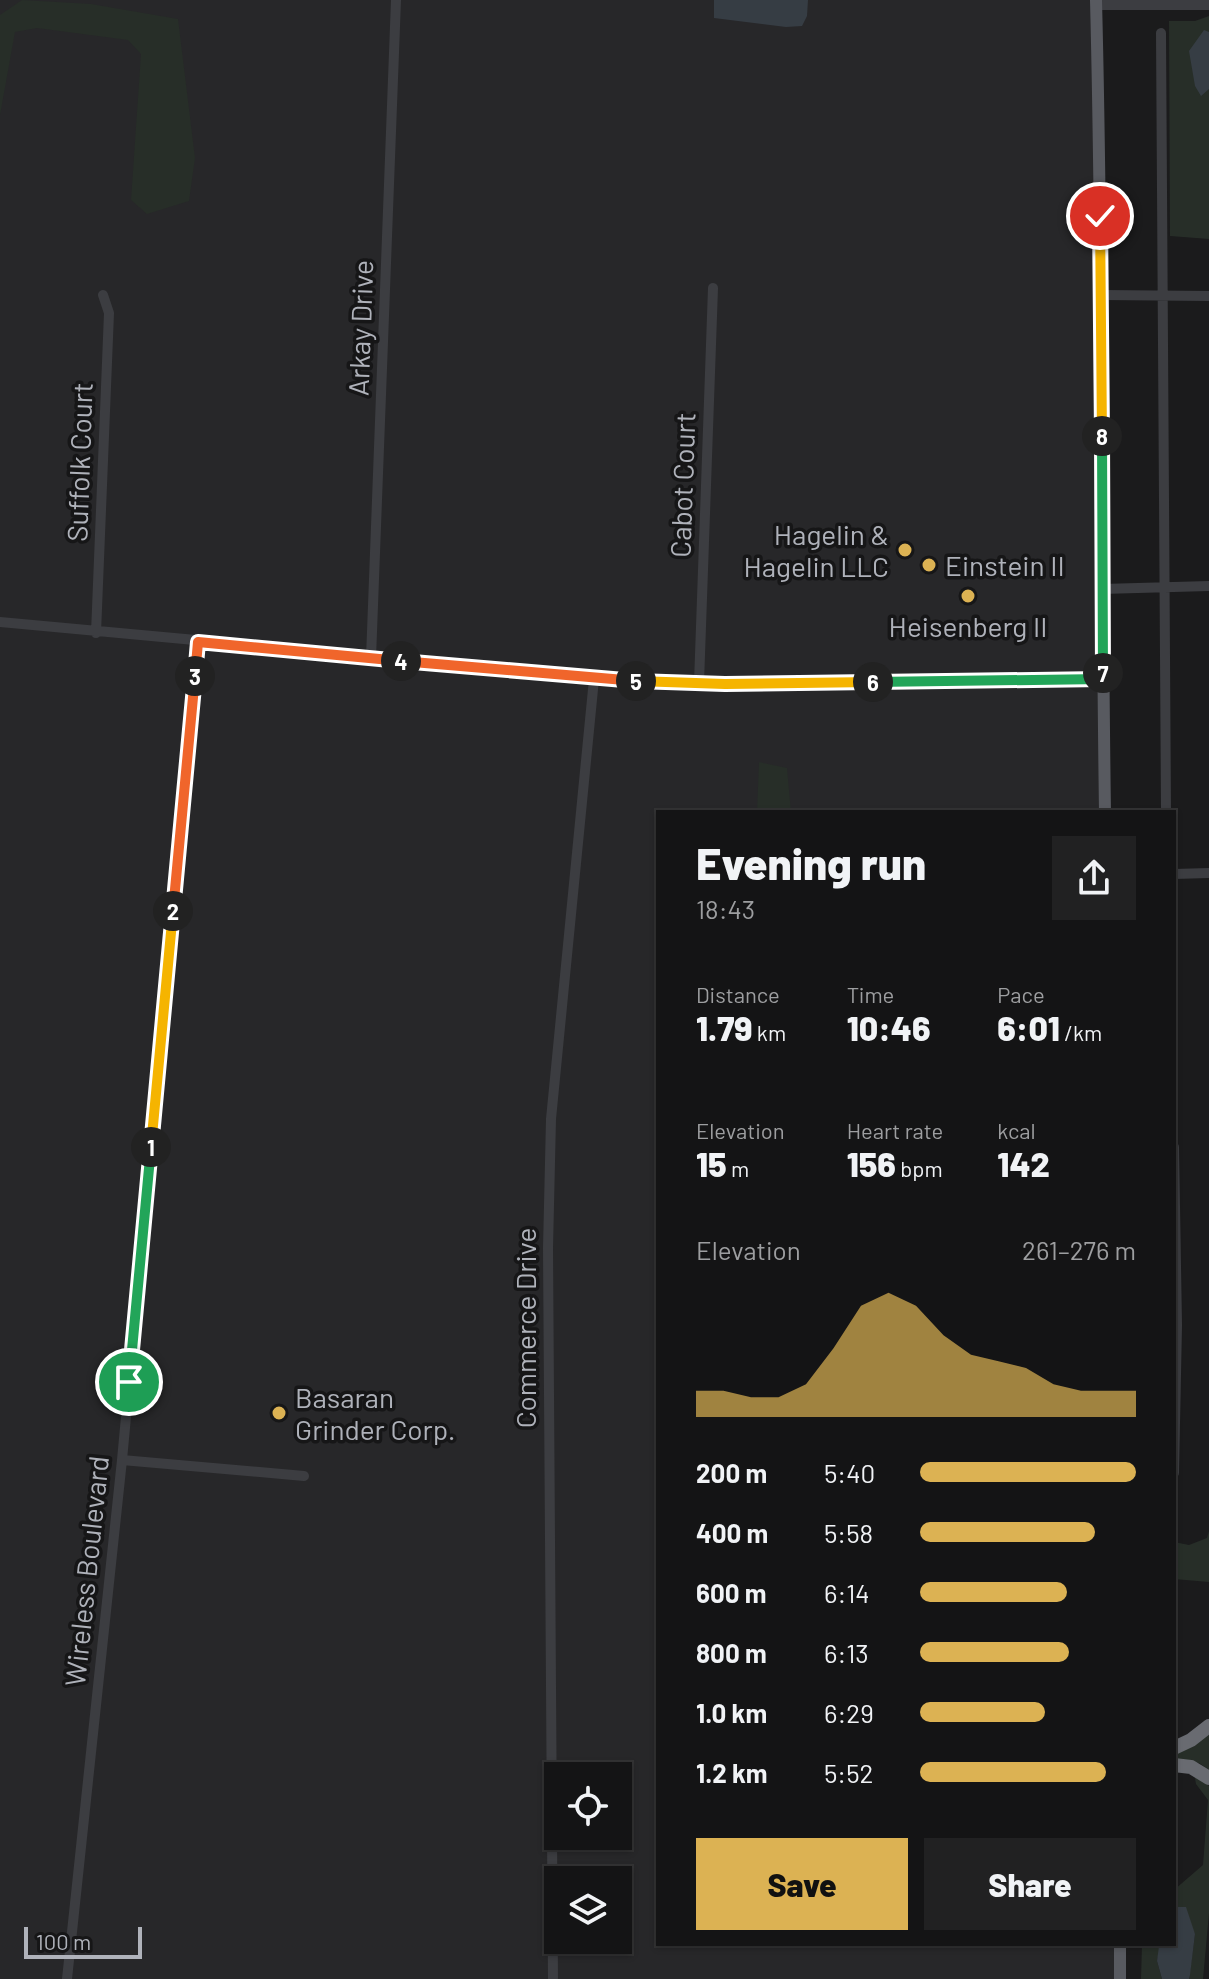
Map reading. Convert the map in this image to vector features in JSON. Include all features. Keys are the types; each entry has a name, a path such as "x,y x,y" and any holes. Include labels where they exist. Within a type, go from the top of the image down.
{"highway":[{"path":"1176,1747 1209,1726"},
{"path":"1176,1765 1191,1767 1209,1778"}],"main road":[{"path":"1096,2 1102,295 1105,810"},
{"path":"1120,1946 1120,1979"}],"street":[{"name":"Arkay Drive","path":"371,658 396,0"},
{"path":"1096,2 1209,5"},
{"path":"1161,33 1166,810"},
{"name":"Cabot Court","path":"699,683 713,288"},
{"name":"Suffolk Court","path":"96,633 109,313 103,295"},
{"path":"1102,295 1209,296"},
{"path":"1102,589 1209,586"},
{"path":"0,622 594,679 699,683 1103,679"},
{"name":"Wireless Boulevard","path":"67,1979 122,1460 198,642"},
{"name":"Commerce Drive","path":"553,1979 548,1248 551,1119 594,679"},
{"path":"1176,874 1209,873"},
{"path":"1176,1266 1176,1374"},
{"path":"122,1460 304,1476"}],"shaded area":[{"path":"0,0 1097,0 1108,810 656,810 656,1946 1123,1946 1123,1979 0,1979"},
{"path":"22,0 91,4 178,19 195,158 189,201 147,214 131,200 141,54 128,40 37,28 15,32 0,115 0,15"},
{"path":"714,0 808,0 807,16 802,26 786,27 714,18"},
{"path":"1209,16 1209,239 1170,236 1169,21 1195,21"},
{"path":"1204,30 1209,32 1209,89 1201,96 1195,86 1189,51"},
{"path":"759,762 787,768 791,810 757,810"},
{"path":"1209,1531 1209,1582 1176,1579 1176,1542 1189,1545 1207,1538"},
{"path":"1209,1733 1209,1770 1199,1763 1176,1760 1176,1752"},
{"path":"1194,1773 1209,1786 1209,1913 1203,1979 1189,1979 1195,1934 1176,1908 1176,1888 1203,1865 1208,1800 1196,1784"},
{"path":"1186,1907 1195,1934 1190,1975 1189,1979 1162,1979 1157,1961 1159,1946 1176,1946 1176,1908"},
{"path":"1142,1946 1161,1946 1157,1961 1162,1979 1141,1979"}],"place":[{"name":"Hagelin & Hagelin LLC","path":"905,550"},
{"name":"Einstein II","path":"929,565"},
{"name":"Heisenberg II","path":"968,596"},
{"name":"Basaran Grinder Corp.","path":"279,1413"}],"route":[{"path":"129,1382 198,642 594,679 669,683 1103,679 1100,216"}]}
